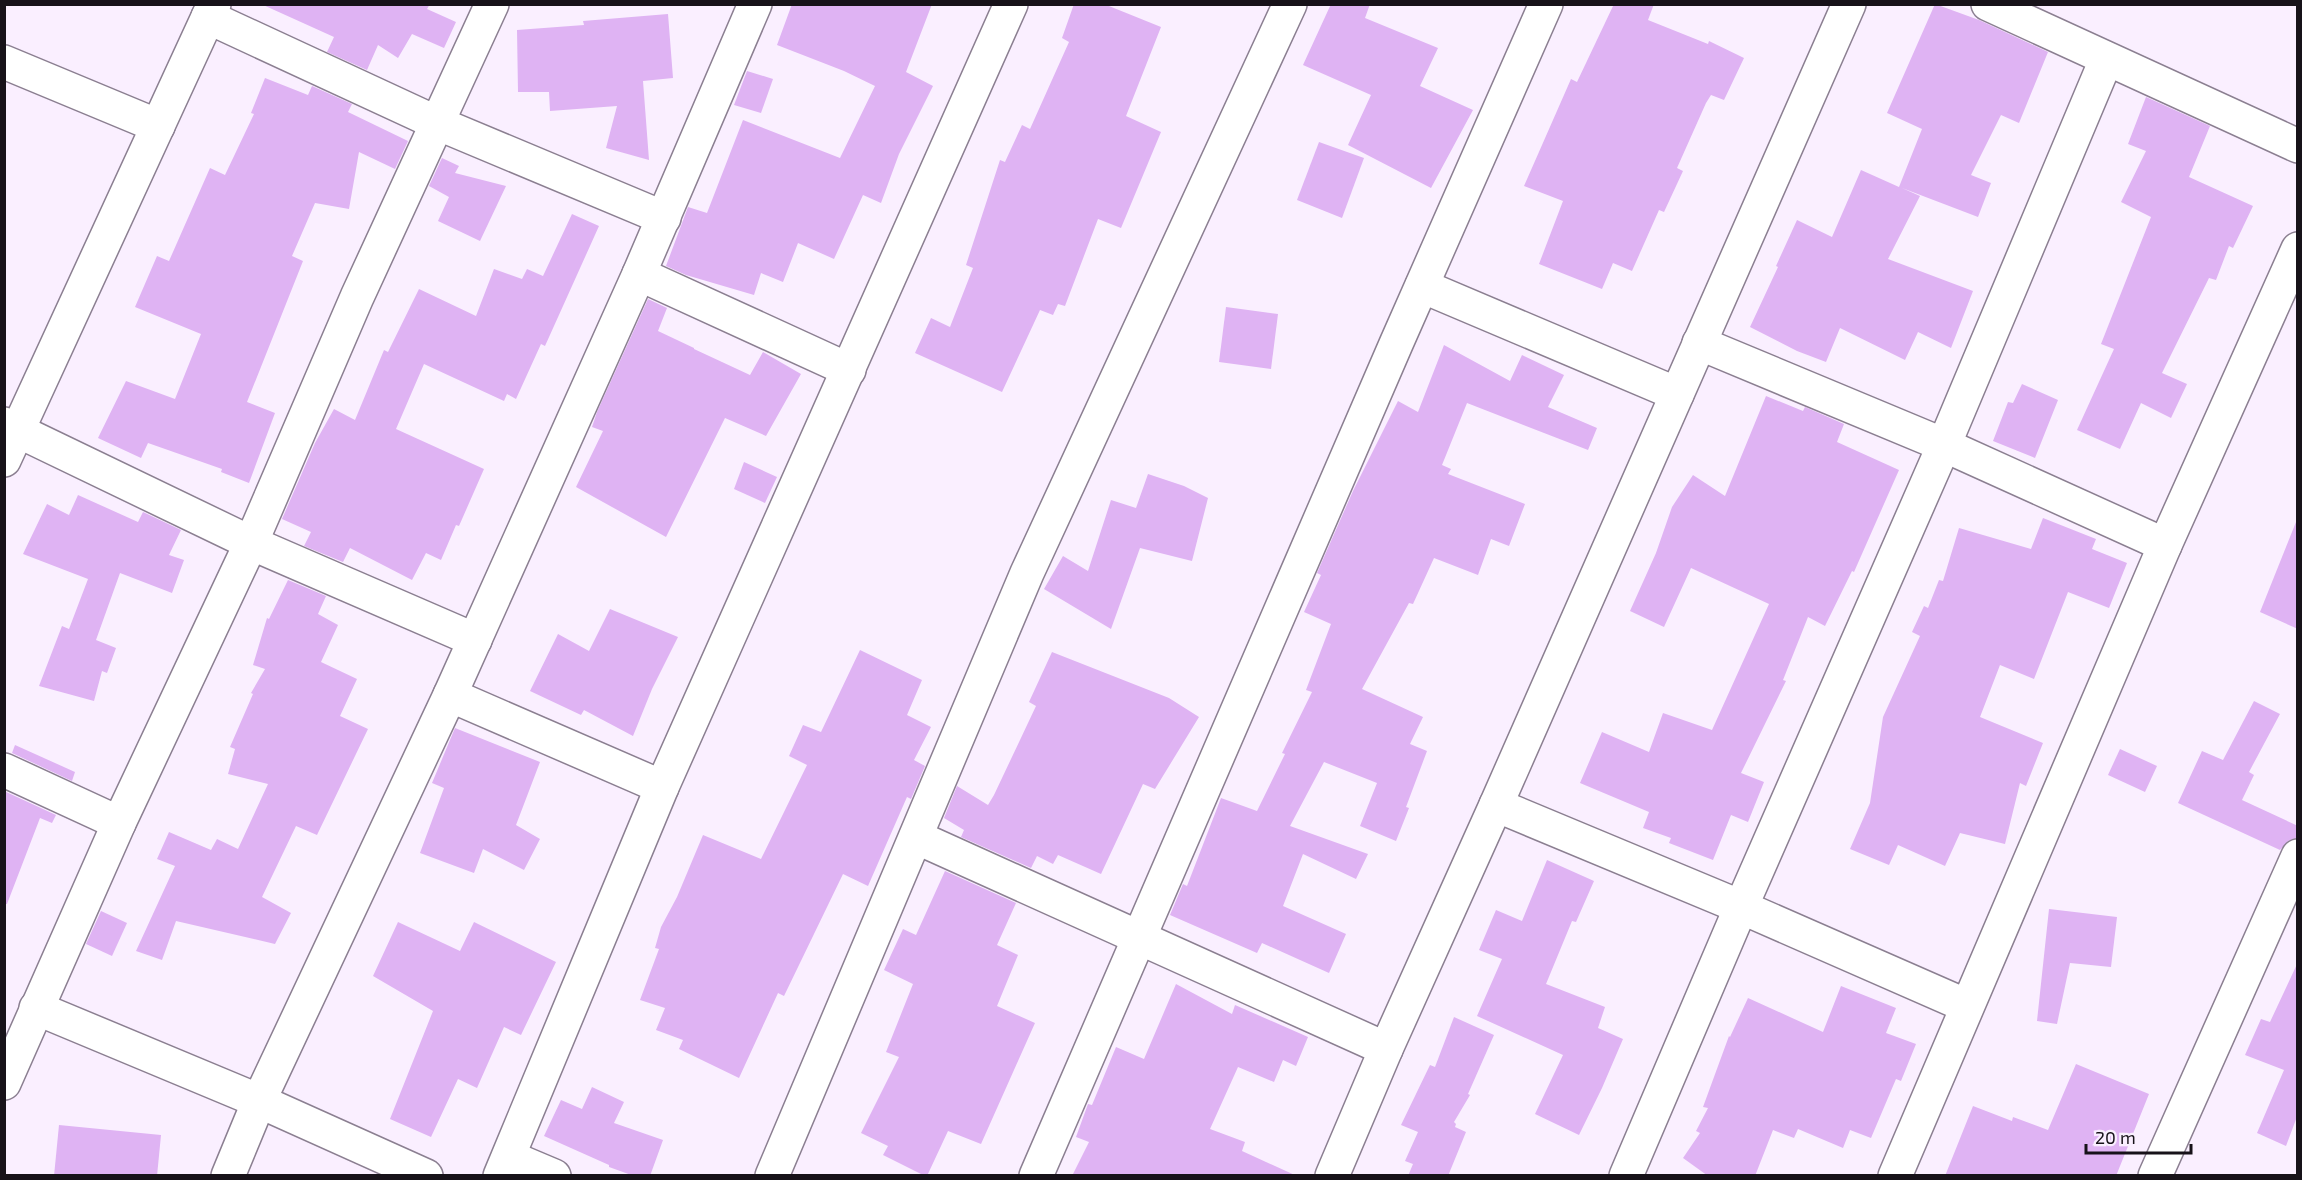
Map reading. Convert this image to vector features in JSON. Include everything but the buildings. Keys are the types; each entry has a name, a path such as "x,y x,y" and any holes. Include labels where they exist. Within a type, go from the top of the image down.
{"street":[{"path":"4,1083 119,823 251,543 357,297 492,4"},
{"path":"228,1176 259,1101 475,640 664,218 755,4"},
{"path":"554,1176 505,1166 662,787 1011,4"},
{"path":"772,1176 1027,573 1290,4"},
{"path":"1036,1176 1546,4"},
{"path":"1332,1176 1386,1049 1849,4"},
{"path":"1988,4 2298,146"},
{"path":"4,460 11,427 158,126 211,11 437,123 664,218"},
{"path":"1626,1176 1740,907 1944,445 2106,60"},
{"path":"4,62 158,126"},
{"path":"1895,1176 2165,545 2298,249"},
{"path":"639,274 849,370"},
{"path":"1422,286 1677,394"},
{"path":"1699,343 1944,445 2165,545"},
{"path":"11,427 251,543 475,640"},
{"path":"450,695 662,787"},
{"path":"4,770 119,823"},
{"path":"1496,805 1740,907 1966,1006"},
{"path":"916,837 1386,1049"},
{"path":"2155,1176 2295,871"},
{"path":"36,1008 259,1101 426,1176"}]}
